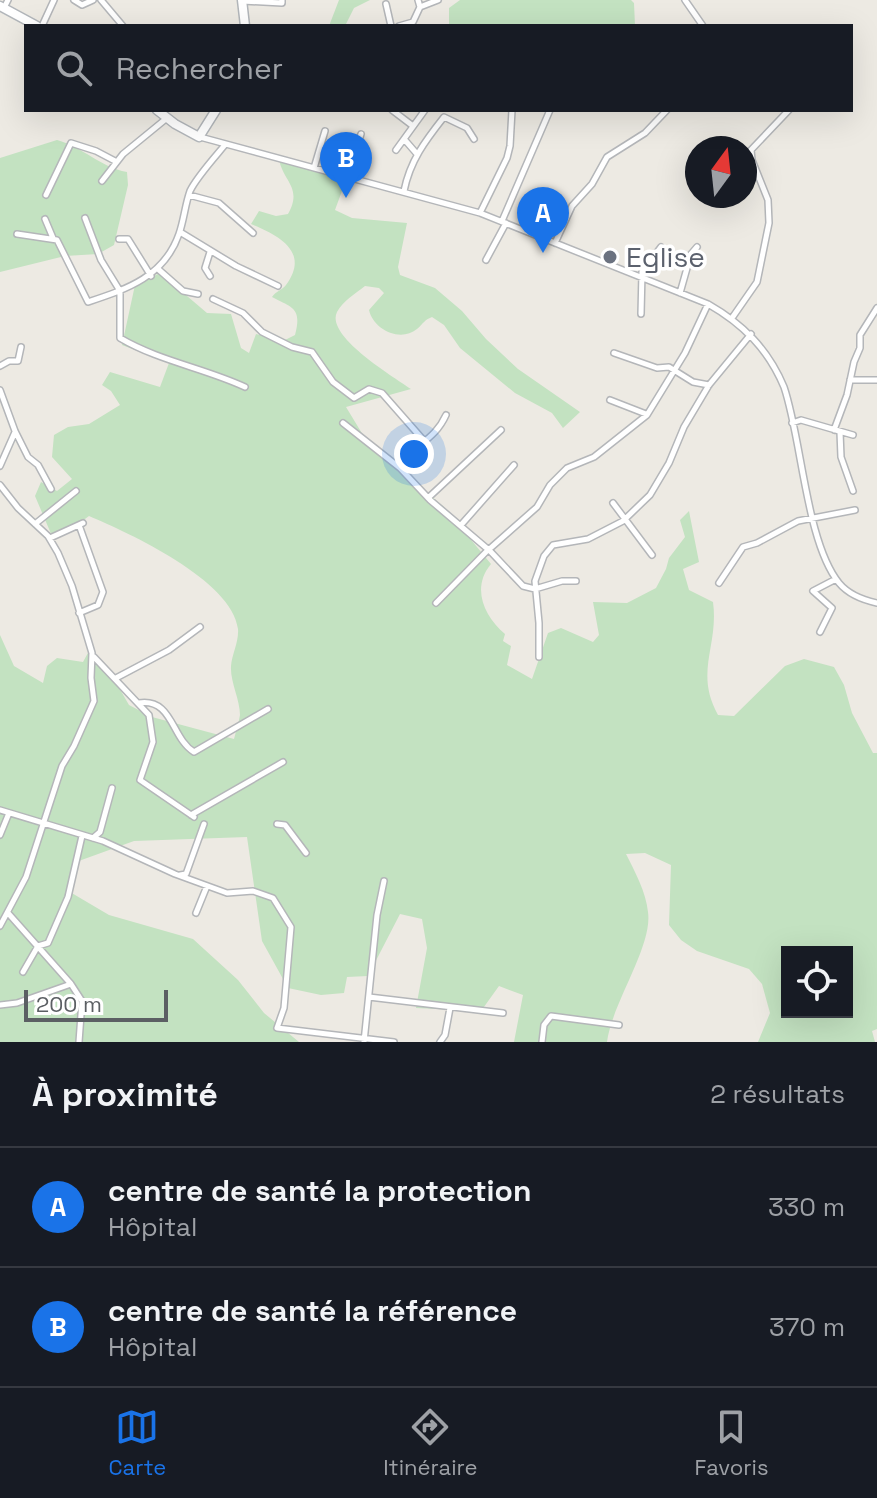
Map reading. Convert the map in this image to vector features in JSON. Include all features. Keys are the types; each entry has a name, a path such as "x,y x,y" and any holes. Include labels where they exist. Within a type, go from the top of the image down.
{"street":[{"path":"41,24 54,0"},
{"path":"74,0 82,5 93,0"},
{"path":"101,0 121,24"},
{"path":"245,24 242,1 282,3 282,0"},
{"path":"406,24 413,22 419,3 438,0"},
{"path":"685,0 702,24"},
{"path":"4,4 37,24"},
{"path":"386,4 391,24"},
{"path":"160,112 199,137 480,213 708,304 732,318 751,334 777,370 789,400 823,554 836,579 854,596 877,603"},
{"path":"199,137 215,112"},
{"path":"395,112 413,126"},
{"path":"396,150 424,112"},
{"path":"480,213 507,158 512,112"},
{"path":"486,260 549,112"},
{"path":"555,243 572,206 592,184 607,157 645,133 665,112"},
{"path":"732,318 757,282 769,223 768,200 751,150 787,112"},
{"path":"404,191 408,169 444,117 467,128 474,139"},
{"path":"102,181 115,161 167,118"},
{"path":"314,168 325,131"},
{"path":"348,176 361,134"},
{"path":"404,139 417,154"},
{"path":"46,195 71,143 115,161"},
{"path":"17,234 53,239 59,243 88,302 120,291 151,276 174,247 189,195 225,145"},
{"path":"189,195 219,203 253,233"},
{"path":"85,218 101,260 120,291 120,338 136,348 219,375 245,387"},
{"path":"45,219 53,239"},
{"path":"180,232 210,252 278,286"},
{"path":"119,239 128,239 151,276"},
{"path":"641,314 642,272 661,247"},
{"path":"680,293 691,254 697,247"},
{"path":"210,252 205,268 210,276"},
{"path":"158,269 183,291 198,294"},
{"path":"213,299 243,313 262,332 292,347 312,352 333,382 354,398 369,389 382,393 425,442"},
{"path":"436,603 486,552 537,507 550,485 567,468 594,457 647,415 708,304"},
{"path":"853,491 841,457 837,431 860,348 860,335 876,313"},
{"path":"539,657 535,589 541,562 553,545 588,539 626,518 650,495 709,385 751,334"},
{"path":"0,366 9,361 18,361 21,347"},
{"path":"614,353 657,368 669,367 693,382 709,385"},
{"path":"850,380 877,380"},
{"path":"0,390 28,457 38,465 51,489"},
{"path":"610,400 647,415"},
{"path":"400,468 405,458 439,431 446,415"},
{"path":"792,423 801,420 853,435"},
{"path":"343,423 400,468 428,498 490,551 523,586 535,589 562,581 576,581"},
{"path":"428,498 501,430"},
{"path":"0,466 15,431"},
{"path":"461,525 514,465"},
{"path":"0,485 50,538 72,586 93,656 93,705 62,766 26,877 0,926"},
{"path":"35,524 76,491"},
{"path":"613,503 652,555"},
{"path":"719,583 743,547 798,521 855,510"},
{"path":"50,538 81,524 103,592 98,605 79,613"},
{"path":"820,632 832,608 813,591 836,579"},
{"path":"116,678 169,650 200,627"},
{"path":"93,656 149,715 153,742 140,780 192,816 283,762"},
{"path":"139,703 149,701 162,706 187,748 194,752 268,709"},
{"path":"93,839 100,832 112,788"},
{"path":"0,810 93,839 227,893 253,891 273,898 291,927 285,996 277,1028 394,1042"},
{"path":"0,835 9,813"},
{"path":"178,875 186,874 204,824"},
{"path":"277,824 285,825 306,853"},
{"path":"23,972 38,946 48,943 68,897 82,836"},
{"path":"364,1040 377,915 384,881"},
{"path":"196,913 207,886"},
{"path":"8,913 71,984 82,1001 79,1042"},
{"path":"0,1005 17,1003 71,984"},
{"path":"369,997 503,1013"},
{"path":"440,1042 445,1035 450,1008"},
{"path":"542,1042 544,1025 551,1016 619,1025"}],"green space":[{"path":"339,0 370,0 354,8 346,24 330,24"},
{"path":"460,0 631,0 634,3 635,24 449,24 449,8"},
{"path":"57,140 108,166 127,172 128,185 114,245 98,254 65,256 0,272 0,158"},
{"path":"279,159 347,177 335,210 352,218 407,223 398,267 400,275 435,288 518,369 580,412 563,428 552,413 515,393 460,348 444,325 432,317 403,335 381,328 369,310 384,293 379,288 365,286 337,312 336,322 351,344 411,389 346,407 366,440 444,507 491,564 485,573 481,592 491,619 505,634 503,641 511,646 507,665 532,679 548,633 561,628 593,642 599,635 593,602 627,603 656,588 669,558 685,537 680,520 689,511 699,562 683,569 689,590 713,602 713,632 707,672 711,700 718,715 734,716 785,666 804,659 834,667 844,685 852,713 873,753 877,753 877,1029 872,1031 875,1042 758,1042 770,1013 762,984 749,969 697,951 681,940 669,925 671,865 645,853 626,854 645,897 648,926 607,1042 514,1042 523,995 499,986 481,1011 416,1008 427,948 422,919 400,914 368,976 347,977 344,993 321,995 288,988 262,941 247,837 134,841 76,862 70,892 109,915 193,939 238,980 264,1013 299,1042 0,1042 0,635 14,666 43,683 47,666 57,658 83,662 89,651 107,667 129,705 152,717 234,739 240,715 231,672 238,629 232,611 218,593 176,560 89,516 70,530 52,536 35,496 41,482 57,491 72,479 52,457 54,435 68,427 89,424 120,405 111,391 102,385 110,372 160,387 169,363 122,345 135,285 160,273 207,313 231,314 241,348 249,353 256,334 283,341 295,335 297,319 294,310 272,297 286,285 293,273 293,254 280,239 251,224 259,211 276,216 288,214 293,191"}],"place":[{"name":"centre de santé la référence","path":"346,198"},
{"name":"centre de santé la protection","path":"543,253"},
{"name":"Eglise","path":"610,257"}]}
